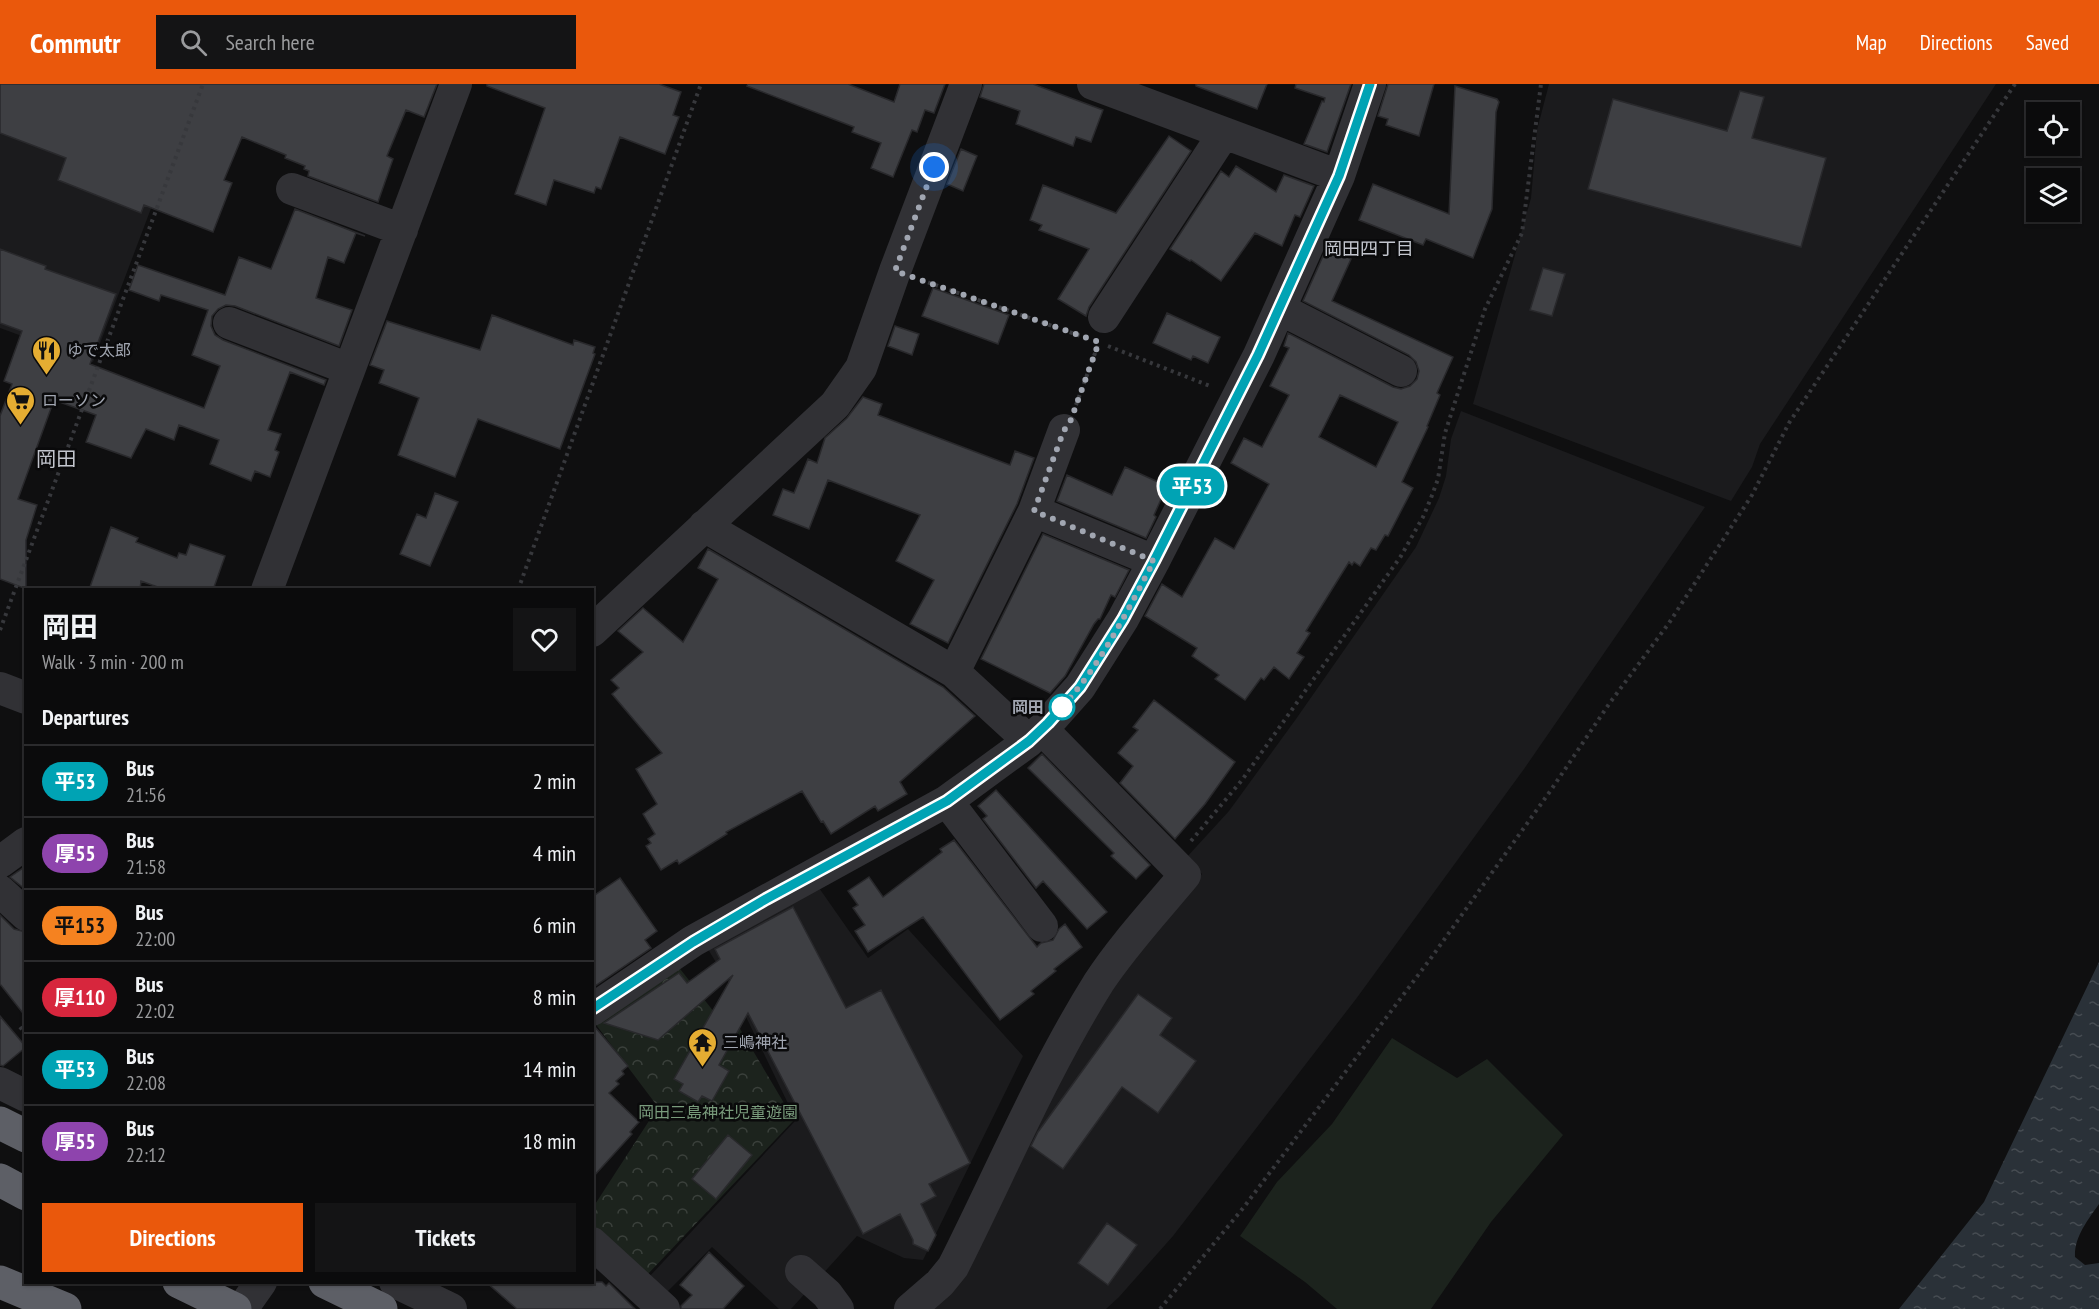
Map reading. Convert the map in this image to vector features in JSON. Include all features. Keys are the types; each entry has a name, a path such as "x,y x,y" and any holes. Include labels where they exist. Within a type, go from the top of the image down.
{"highway":[{"path":"0,1123 24,1135"},
{"path":"0,1180 24,1193"},
{"path":"0,1196 24,1207"},
{"path":"0,1270 24,1281"},
{"path":"0,1282 65,1309"},
{"path":"30,1284 80,1309"},
{"path":"329,1284 381,1309"},
{"path":"184,1285 236,1309"}],"street":[{"path":"268,588 456,84"},
{"path":"594,629 835,405 861,368 966,84"},
{"path":"1093,84 1142,93 1224,133 1339,176"},
{"path":"594,1009 693,942 766,899 947,801 1035,735 1080,687 1123,619 1258,355 1339,176 1370,84"},
{"path":"1097,333 1224,133"},
{"path":"292,189 402,230"},
{"path":"1280,309 1401,371"},
{"path":"229,323 349,369"},
{"path":"954,672 1034,511 1064,430"},
{"path":"1034,511 1154,561"},
{"path":"704,526 954,672 1176,851 1185,876 1133,937 1101,980 1050,1070 953,1267 940,1283 910,1309"},
{"path":"0,688 24,697"},
{"path":"947,801 1041,908"},
{"path":"0,862 24,844"},
{"path":"0,891 24,913"},
{"path":"0,1083 24,1095"},
{"path":"594,1245 664,1309"},
{"path":"801,1271 827,1294 838,1309"},
{"path":"242,1309 260,1284"},
{"path":"399,1284 451,1309"}],"path":[{"path":"0,630 202,84"},
{"path":"519,588 701,84"},
{"path":"1176,851 1242,780 1401,556 1423,517 1438,479 1449,419 1485,309 1522,233 1542,84"},
{"path":"1160,1309 1244,1207 1424,968 1669,623 1752,495 1789,423 2015,84"},
{"path":"895,271 1097,333 1236,396"},
{"path":"1064,430 1069,425 1097,333"},
{"path":"20,1027 24,1032"}],"shaded area":[{"path":"0,84 198,84 93,362 0,328"},
{"path":"1549,84 1996,84 1760,444 1752,467 1731,501 1473,404 1531,198 1537,130"},
{"path":"1461,411 1705,507 1524,769 1356,999 1173,1236 1119,1297 1106,1309 929,1309 1106,990 1202,874 1186,858 1229,811 1416,547 1439,498 1446,476 1451,439"},
{"path":"817,885 868,958 908,929 1023,1056 923,1260 904,1258 857,1236 791,1309 779,1309 712,1247 665,1294 649,1277 796,1120 733,990 706,946"}],"green space":[{"name":"岡田三島神社児童遊園","path":"677,965 714,1012 730,1012 794,1120 647,1275 594,1226 594,1206 658,1107 594,1022"},
{"path":"1392,1038 1457,1078 1487,1059 1563,1135 1491,1222 1431,1309 1337,1309 1305,1282 1240,1236 1277,1182 1332,1124"}],"water":[{"path":"2099,962 2099,1204 2079,1236 2075,1257 2085,1265 2099,1263 2099,1309 1899,1309 1984,1202"}],"building":[{"path":"0,84 437,84 424,117 406,110 387,156 393,159 378,202 308,176 309,171 304,169 305,166 285,158 286,155 242,137 224,180 232,183 213,232 144,205 141,213 58,180 66,158 0,133"},
{"path":"487,84 659,84 681,92 673,115 679,117 665,154 620,137 601,189 596,187 594,193 554,180 546,205 515,194 545,108 487,86"},
{"path":"748,84 848,84 894,102 900,84 945,84 934,113 925,110 917,132 912,130 893,177 871,168 881,143 852,132 854,127 747,86"},
{"path":"984,84 1033,84 1103,110 1091,142 1076,137 1073,146 1016,124 1020,111 980,97"},
{"path":"1196,84 1267,84 1257,109 1196,86"},
{"path":"1296,84 1351,84 1327,152 1304,144 1325,98 1295,88"},
{"path":"1388,84 1434,84 1419,136 1386,125 1388,119 1378,116"},
{"path":"1455,86 1497,99 1499,102 1496,112 1492,209 1473,258 1426,239 1423,245 1359,220 1373,184 1449,214"},
{"path":"1740,91 1764,97 1752,138 1826,158 1801,247 1588,189 1613,99 1727,131"},
{"path":"1169,136 1191,151 1089,307 1086,316 1058,299 1089,249 1039,230 1042,225 1030,220 1043,185 1116,213"},
{"path":"961,149 977,156 963,191 947,184"},
{"path":"1236,166 1276,192 1284,175 1314,186 1300,217 1295,215 1282,246 1255,233 1221,281 1191,260 1170,249 1221,171 1229,177"},
{"path":"295,209 365,236 356,233 344,263 328,257 316,298 352,310 339,346 235,306 226,305 212,316 211,326 215,335 223,340 326,380 324,385 290,372 268,430 281,434 275,450 279,452 270,477 255,471 251,481 210,464 219,440 179,425 174,440 146,429 131,458 86,442 96,415 54,400 18,499 37,505 26,540 26,588 0,579 0,416 12,384 4,381 22,331 0,323 0,249 46,266 45,269 116,294 90,364 204,408 220,366 192,355 208,310 161,295 159,301 129,290 138,265 225,295 239,257 271,269"},
{"path":"1327,247 1351,259 1332,301 1453,357 1437,393 1440,395 1428,427 1402,482 1413,488 1388,536 1385,535 1376,550 1371,548 1360,566 1349,562 1306,631 1310,633 1297,653 1304,657 1289,679 1274,667 1264,680 1261,678 1245,700 1215,679 1219,675 1192,656 1197,648 1145,616 1162,584 1182,597 1215,538 1234,549 1269,484 1231,463 1244,438 1262,447 1289,395 1270,386 1289,348 1284,346 1288,333 1393,387 1401,389 1410,386 1417,379 1419,371 1416,362 1409,355 1303,301","holes":["1340,395 1398,422 1376,467 1319,437"]},
{"path":"1543,268 1565,274 1552,316 1530,310"},
{"path":"933,288 1009,315 998,344 922,316"},
{"path":"1167,313 1220,337 1208,363 1193,356 1191,360 1153,343"},
{"path":"492,315 573,345 574,340 595,347 593,353 595,354 560,449 478,419 455,477 398,455 419,398 379,383 384,370 370,365 387,321 480,350"},
{"path":"895,326 919,334 912,355 888,346"},
{"path":"863,397 882,404 878,415 1010,465 1015,451 1034,458 1017,504 948,643 910,624 934,580 896,561 920,515 828,480 809,529 773,515 783,489 794,493 808,459 817,463 825,438 847,418"},
{"path":"1125,467 1167,486 1146,538 1057,501 1067,475 1112,495"},
{"path":"435,493 458,502 430,566 400,554 417,514 426,518"},
{"path":"111,527 138,538 136,542 177,558 179,553 186,555 190,544 225,556 214,588 160,588 141,581 140,588 90,588"},
{"path":"1043,534 1129,570 1115,597 1111,595 1100,619 1094,624 1065,676 1050,693 981,659"},
{"path":"708,549 943,687 975,716 900,782 907,794 878,811 875,806 831,834 802,791 726,832 727,834 679,864 677,860 661,870 646,846 651,843 648,839 655,834 643,814 657,804 636,769 662,753 612,694 619,688 611,680 643,652 618,631 643,608 683,642 718,579 698,568"},
{"path":"1154,700 1235,762 1205,804 1175,839 1120,783 1133,766 1118,753 1138,730 1133,727"},
{"path":"1042,754 1150,865 1136,879 1111,856 1114,853 1028,768"},
{"path":"996,790 1107,912 1087,929 1043,881 1036,888 983,819 987,816 978,806"},
{"path":"954,840 1037,947 1041,943 1053,940 1065,924 1082,947 1031,991 1034,994 1000,1020 923,917 868,952 855,931 865,925 853,908 858,905 848,891 869,877 883,897 942,852 940,849"},
{"path":"24,867 24,888 10,877"},
{"path":"620,878 657,931 645,940 651,948 594,987 594,896"},
{"path":"793,907 846,1008 881,990 970,1163 929,1184 936,1196 921,1204 936,1235 928,1251 913,1244 900,1214 863,1234 748,1013 719,1065 729,1071 712,1101 702,1096 698,1102 679,1091 683,1084 674,1079 733,975 658,1040 604,1023 679,973 687,983 720,959 715,949"},
{"path":"0,915 14,929 24,932 24,1014 0,984"},
{"path":"1138,994 1172,1018 1160,1035 1196,1061 1158,1113 1122,1087 1063,1169 1031,1146 1038,1132"},
{"path":"0,1016 24,1045 24,1049 3,1066 0,1065"},
{"path":"594,1027 628,1066 622,1071 624,1074 616,1081 619,1084 609,1093 639,1122 630,1132 632,1134 594,1176"},
{"path":"728,1135 752,1155 716,1199 692,1179"},
{"path":"1107,1223 1137,1245 1108,1285 1078,1263"},
{"path":"709,1252 744,1286 723,1309 681,1309 681,1306 692,1295 680,1285"},
{"path":"594,1282 602,1282 606,1286 609,1283 635,1309 517,1309 488,1284 594,1284"}],"bus line":[{"name":"平53","path":"594,1008 693,942 766,899 947,801 1029,741 1080,687 1123,619 1258,355 1339,176 1370,84"}],"place":[{"name":"ゆで太郎","path":"46,376"},
{"name":"ローソン","path":"21,426"},
{"name":"岡田","path":"1062,707"},
{"name":"三嶋神社","path":"702,1068"}],"district":[{"name":"岡田四丁目","path":"1369,249"},
{"name":"岡田","path":"56,459"}],"route":[{"path":"934,167 895,271 1099,342 1034,511 1154,561 1123,619 1080,687 1062,707"}]}
